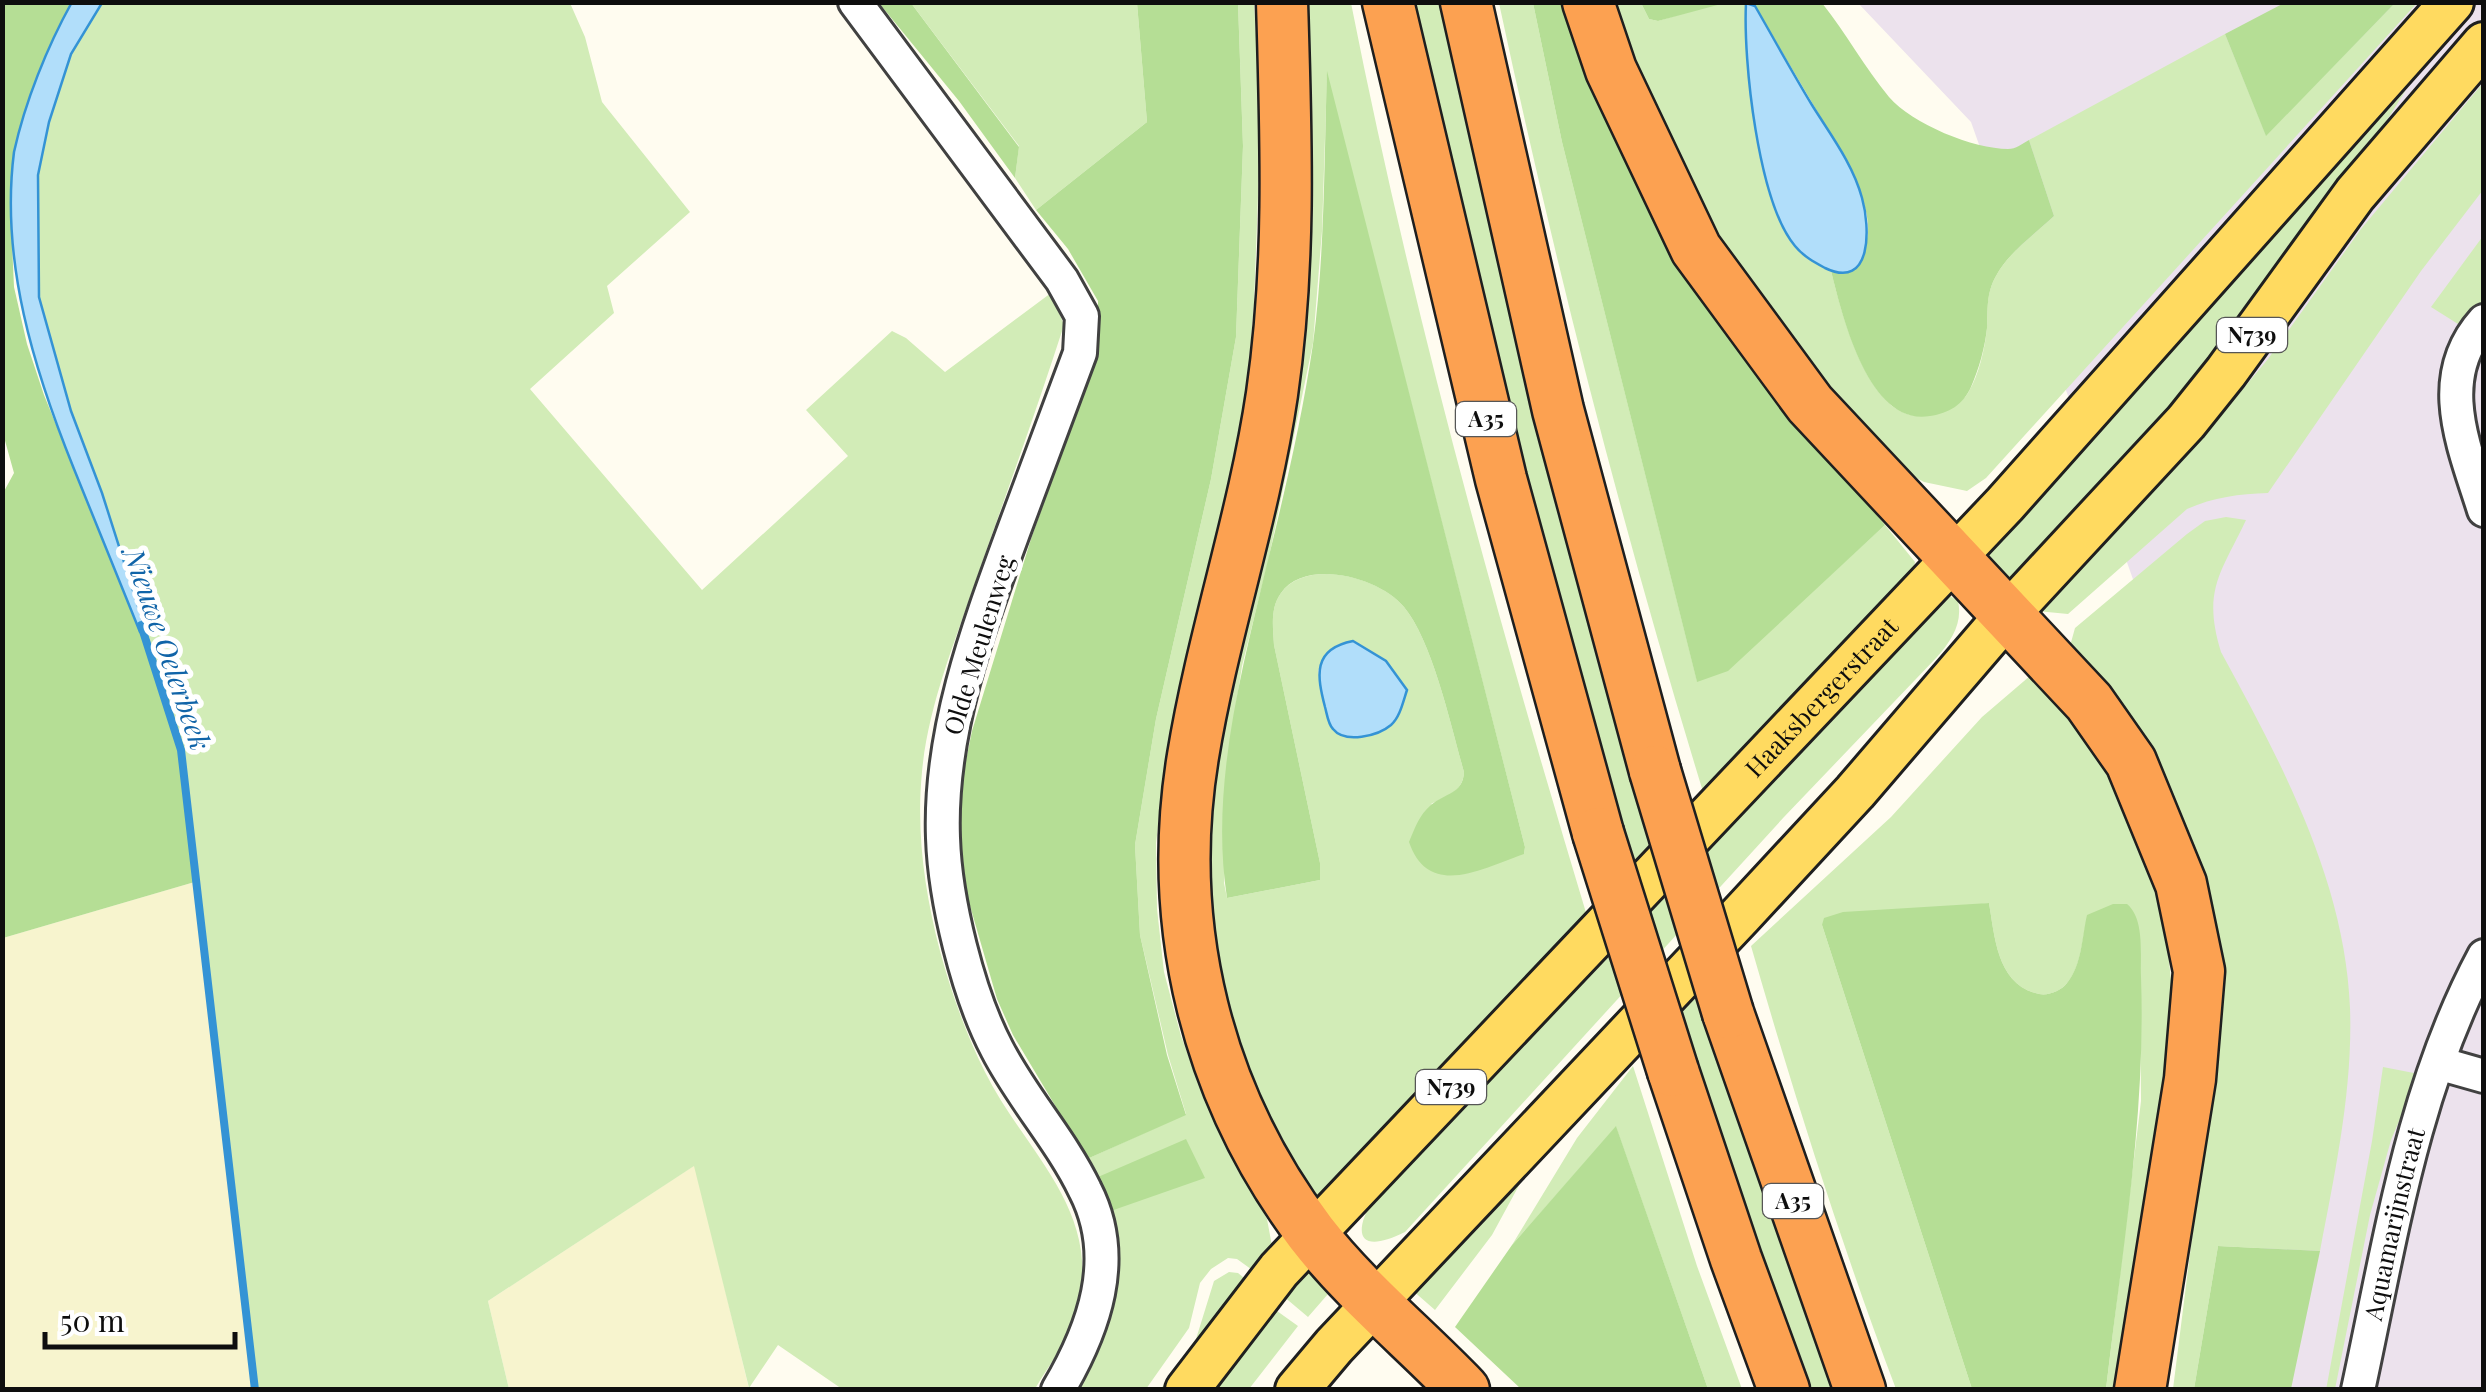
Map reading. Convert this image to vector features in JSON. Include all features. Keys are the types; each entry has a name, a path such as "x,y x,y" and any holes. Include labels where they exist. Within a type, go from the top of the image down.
{"highway":[{"path":"1282,2 1288,185 1284,288 1272,396 1193,758 1186,828 1188,947 1226,1086 1276,1183 1313,1235 1464,1390"},
{"name":"A35","path":"1388,2 1500,479 1598,833 1736,1260 1784,1390"},
{"name":"A35","path":"1466,2 1558,410 1655,772 1728,1012 1860,1390"},
{"path":"1588,2 1611,70 1696,250 1810,404 2089,702 2131,762 2181,884 2199,971 2190,1079 2140,1390"}],"main road":[{"name":"Haaksbergerstraat","path":"1187,1390 1264,1288 1953,558 2291,187 2452,2"},
{"name":"N739","path":"1297,1390 1854,792 2007,614 2186,422 2355,194 2484,44"}],"street":[{"name":"Olde Meulenweg","path":"855,2 1062,280 1082,316 1080,353 995,582 962,687 950,741 943,837 976,1003 997,1049 1084,1188 1096,1214 1101,1252 1093,1322 1058,1390"},
{"path":"2484,321 2467,343 2455,380 2456,421 2484,510"},
{"name":"Aquamarijnstraat","path":"2358,1390 2414,1131 2438,1062 2484,956"},
{"path":"2438,1062 2484,1076"}],"shaded area":[{"path":"1858,3 2483,3 2483,1389 2272,1389 2236,870 1971,122"},
{"path":"198,881 223,1135 255,1389 3,1390 3,938"},
{"path":"695,1165 749,1389 509,1389 488,1301"}],"green space":[{"path":"2286,2 2395,3 2266,136 2225,34"},
{"path":"3,3 72,3 62,20 14,154 10,199 14,287 44,395 140,632 144,633 181,750 198,881 3,938 2,495 14,473 2,430"},
{"path":"102,3 570,3 585,37 602,102 690,212 607,286 614,313 530,389 702,590 848,456 806,410 892,331 906,338 945,372 1051,293 1064,325 943,676 925,748 920,795 923,863 930,907 959,1013 1002,1102 1056,1184 1079,1241 1083,1274 1078,1310 1065,1341 1035,1389 842,1389 778,1345 749,1388 694,1166 488,1301 509,1389 255,1389 181,750 102,493 71,411 39,297 38,175 49,122 71,54"},
{"path":"879,3 911,3 1019,147 1015,178 959,101"},
{"path":"911,3 1137,3 1147,122 1036,210 1015,178 1019,146"},
{"path":"1137,3 1238,3 1243,146 1236,337 1211,479 1156,719 1135,845 1140,935 1167,1055 1186,1115 1087,1159 1013,1035 997,999 966,892 958,842 959,795 972,731 1031,539 1098,350 1098,301 1068,249 1036,210 1147,122"},
{"path":"1238,3 1254,3 1261,116 1246,398 1169,739 1156,843 1157,909 1164,972 1181,1036 1208,1108 1267,1219 1272,1246 1262,1277 1237,1259 1228,1258 1211,1269 1200,1283 1189,1328 1146,1389 1084,1389 1076,1384 1091,1348 1091,1180 1087,1159 1186,1114 1140,935 1135,845 1156,719 1211,479 1236,337 1243,146"},
{"path":"1296,3 1351,3 1428,348 1520,689 1587,916 1323,1202 1303,1199 1223,1014 1201,825","holes":["1327,75 1525,847 1524,854 1431,804 1457,789 1464,772 1432,663 1404,607 1362,580 1325,574 1308,576 1281,593 1274,611 1273,631 1320,863 1320,880 1227,898 1224,883 1229,751 1242,666 1268,562 1313,343 1322,231","1353,641 1386,661 1331,728 1318,670"]},
{"path":"1410,3 1445,3 1660,841 1632,870 1534,530"},
{"path":"1499,3 1533,3 1562,142 1697,681 1815,589 1885,525 1915,562 1913,574 1704,795 1593,401"},
{"path":"1533,3 1569,3 1841,471 1885,525 1728,671 1697,682 1562,142"},
{"path":"1606,3 1641,3 1649,19 1658,21 1714,4 1746,3 1754,108 1769,194 1807,258 1831,271 1852,341 1878,390 1894,407 1914,415 1936,412 1965,397 1981,361 1989,295 1996,276 2015,252 2054,216 2029,140 2225,34 2266,135 2395,3 2417,3 1986,478 1967,491 1924,482 1875,446 1786,330 1701,214"},
{"path":"1641,3 1725,3 1658,21 1649,19"},
{"path":"1744,3 1822,3 1889,97 1913,117 1978,145 2008,149 2029,140 2054,216 2015,252 1996,276 1989,295 1986,335 1977,373 1964,399 1949,410 1930,416 1908,415 1890,404 1861,364 1831,271 1847,273 1864,249 1868,225 1863,200 1853,172 1755,6"},
{"path":"1327,71 1525,847 1524,854 1459,875 1443,875 1418,860 1409,842 1418,822 1431,805 1457,789 1464,772 1424,641 1404,607 1379,588 1343,576 1308,576 1281,593 1274,611 1273,631 1320,863 1320,880 1227,898 1222,815 1231,731 1313,344 1322,242"},
{"path":"2483,83 2483,190 2421,271 2268,493 2227,497 2187,509 2068,614 2037,611 2193,449 2268,359 2361,229"},
{"path":"2406,90 2377,136 2187,395 2006,589 1973,556"},
{"path":"2483,236 2483,301 2458,324 2431,307"},
{"path":"2226,517 2246,520 2217,583 2213,613 2216,631 2221,652 2287,779 2323,868 2345,960 2350,1008 2349,1069 2320,1251 2218,1246 2194,1389 2173,1389 2210,1095 2212,1019 2070,646 2075,628 2187,534 2205,521"},
{"path":"1936,596 1950,596 1958,601 1959,609 1955,631 1937,657 1784,817 1405,1232 1379,1241 1365,1238 1362,1224 1373,1199"},
{"path":"2038,669 2105,763 2159,894 2166,934 2172,989 2172,1062 2133,1389 2106,1389 2141,1101 2140,953 2088,915 2072,976 2058,991 2039,994 2014,981 2006,970 1996,945 1989,903 1822,925 1972,1389 1896,1389 1819,1169 1751,946 1891,817 1982,717"},
{"path":"1989,903 1996,945 2006,970 2025,989 2039,994 2058,991 2072,976 2087,915 2113,904 2127,904 2137,919 2141,948 2140,1081 2106,1389 1972,1389 1822,925 1824,918 1843,912"},
{"path":"1705,983 1846,1389 1807,1389 1677,1014"},
{"path":"1633,1066 1697,1266 1742,1389 1708,1389 1616,1127 1512,1245 1577,1138"},
{"path":"2383,1067 2419,1074 2391,1140 2370,1215 2335,1389 2326,1390 2372,1141"},
{"path":"1554,1121 1492,1235 1435,1310 1411,1289"},
{"path":"1616,1126 1708,1389 1521,1389 1455,1327 1512,1245"},
{"path":"1186,1139 1205,1178 1105,1213 1091,1180"},
{"path":"2218,1246 2320,1251 2291,1389 2194,1389"},
{"path":"1310,1251 1335,1286 1308,1317 1276,1290"},
{"path":"1229,1272 1238,1273 1255,1287 1177,1389 1160,1390 1196,1339 1214,1281"},
{"path":"1266,1303 1298,1326 1249,1389 1198,1390"}],"water":[{"path":"72,2 102,3 71,54 49,122 38,175 39,297 71,411 102,493 144,633 140,632 59,431 34,354 16,274 11,193 14,152 38,75"},
{"path":"1746,3 1755,6 1858,185 1865,210 1866,239 1865,252 1852,271 1841,273 1813,261 1795,246 1782,225 1762,165 1750,93"},
{"path":"1353,641 1386,661 1407,690 1391,725 1370,735 1353,737 1338,734 1330,724 1320,675 1330,650"}],"waterway":[{"name":"Nieuwe Oelerbeek","path":"141,625 181,750 255,1390"}]}
